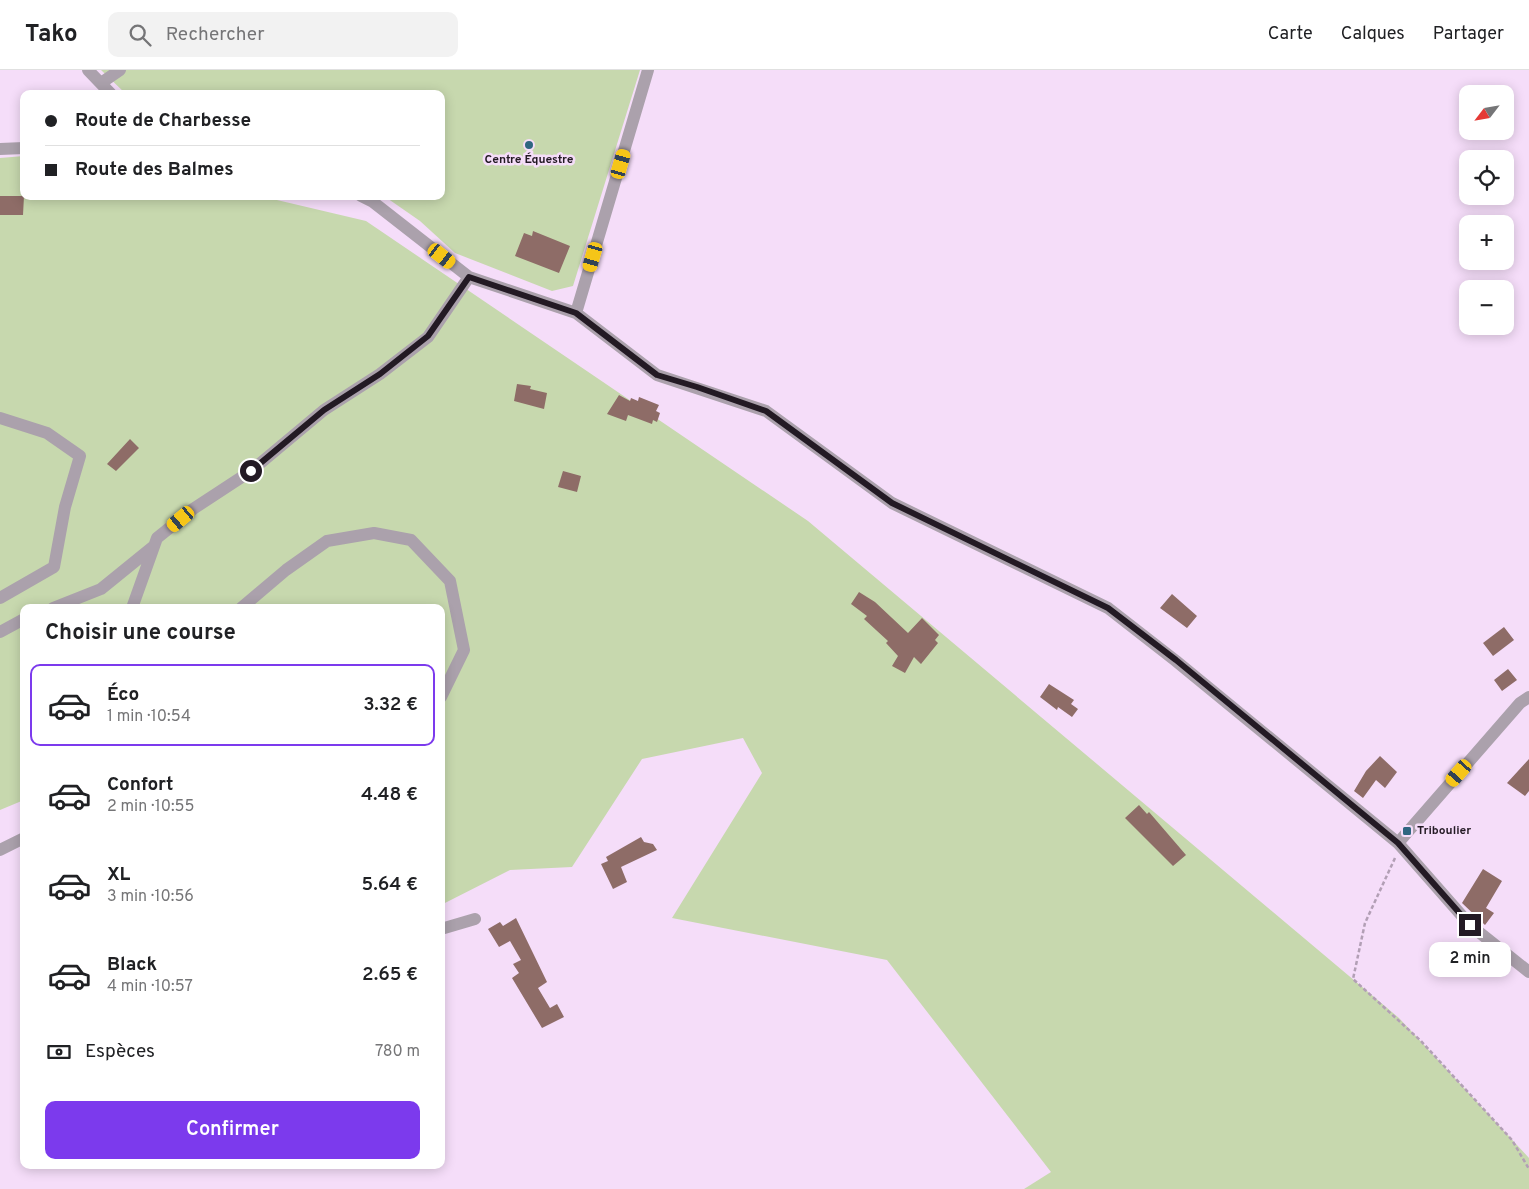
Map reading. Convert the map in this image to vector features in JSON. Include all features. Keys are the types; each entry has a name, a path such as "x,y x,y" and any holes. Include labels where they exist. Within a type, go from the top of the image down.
{"street":[{"path":"88,70 107,90"},
{"path":"101,83 120,70"},
{"path":"576,313 648,70"},
{"path":"0,149 20,148"},
{"path":"369,200 469,277 576,313 657,375 766,411 892,503 1108,608 1176,660 1397,850 1470,925 1529,972"},
{"path":"133,604 157,538 193,509 251,471 324,410 380,374 428,336 469,277"},
{"path":"0,418 47,433 80,456 65,507 54,566 0,598"},
{"path":"247,604 286,570 327,541 374,533 411,540 450,581 464,650 445,689"},
{"path":"63,604 101,589 154,546"},
{"path":"0,632 20,621"},
{"path":"1397,850 1520,703 1529,697"},
{"path":"0,850 20,840"},
{"path":"445,928 475,919"}],"path":[{"path":"1397,850 1365,923 1353,979 1441,1062 1512,1140 1529,1169"}],"green space":[{"name":"Centre Équestre","path":"101,70 640,70 573,286 552,291 455,253 420,221 390,200 445,200 445,90 122,90"},
{"path":"20,156 20,200 277,200 366,221 808,521 1399,1018 1529,1158 1529,1189 1024,1189 1051,1172 887,960 672,918 762,773 743,738 642,759 572,867 510,870 445,903 445,604 20,604 20,802 0,810 0,158"}],"building":[{"path":"0,196 20,196 20,200 24,200 23,215 0,215"},
{"path":"533,231 570,246 559,273 515,256 524,233 532,236"},
{"path":"517,384 531,386 530,389 547,393 544,409 514,401"},
{"path":"619,395 630,401 631,398 638,401 639,397 659,405 656,411 660,413 657,422 653,420 652,424 628,415 626,421 607,414"},
{"path":"130,439 139,448 116,471 107,464"},
{"path":"563,471 581,476 577,492 558,487"},
{"path":"859,592 875,602 908,633 922,618 939,635 935,640 938,643 921,664 914,657 905,673 892,666 898,656 886,643 888,641 864,619 867,616 851,604"},
{"path":"1172,594 1197,616 1187,628 1160,608"},
{"path":"1504,627 1514,640 1493,656 1483,643"},
{"path":"1508,669 1517,680 1502,691 1494,680"},
{"path":"1049,684 1074,700 1071,704 1078,709 1072,717 1058,707 1057,710 1040,697"},
{"path":"1380,756 1397,772 1385,788 1376,780 1363,798 1354,791 1366,771"},
{"path":"1529,759 1529,791 1525,796 1507,783"},
{"path":"1139,805 1147,814 1149,812 1186,855 1173,866 1125,818"},
{"path":"641,837 644,842 653,844 657,850 621,867 627,882 613,889 601,864 608,861 606,857"},
{"path":"1483,869 1502,881 1486,908 1494,913 1485,925 1462,903"},
{"path":"516,918 547,982 538,988 550,1008 557,1004 564,1017 542,1028 512,978 519,973 513,964 521,960 510,941 499,947 488,929 500,922 503,926"}],"place":[{"name":"Centre Équestre","path":"529,145"},
{"name":"Triboulier","path":"1407,831"}],"route":[{"path":"251,471 324,410 380,374 428,336 469,277 576,313 657,375 766,411 892,503 1108,608 1176,660 1398,843 1470,925"}]}
